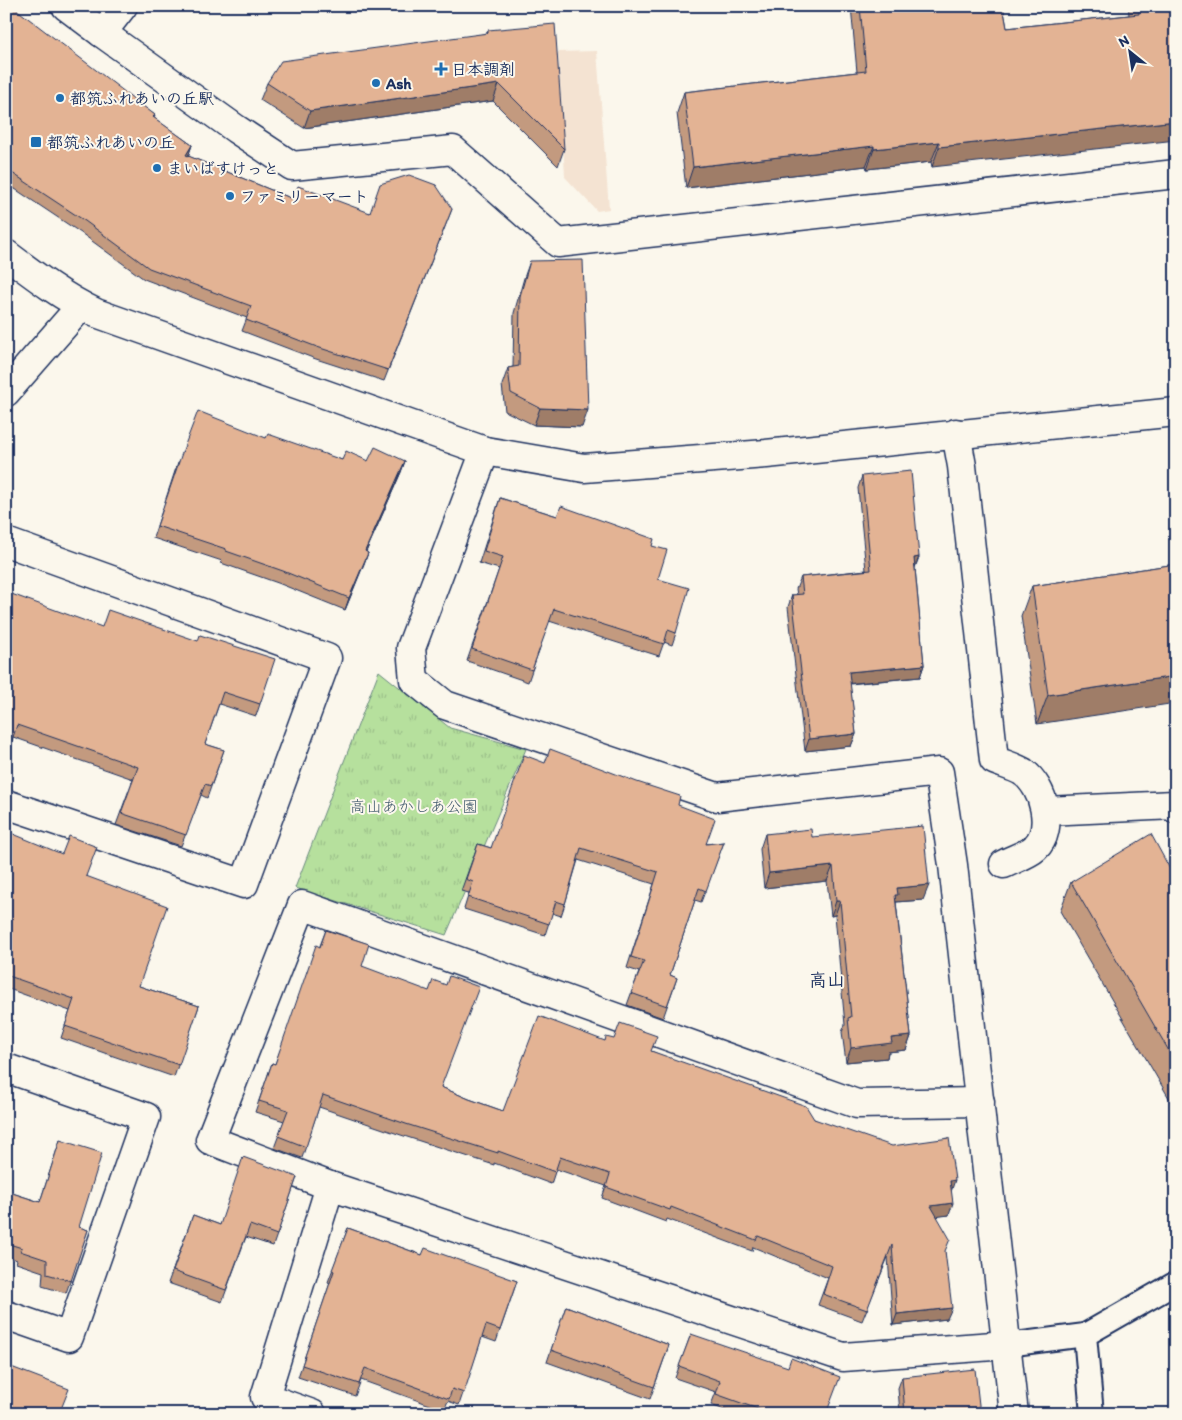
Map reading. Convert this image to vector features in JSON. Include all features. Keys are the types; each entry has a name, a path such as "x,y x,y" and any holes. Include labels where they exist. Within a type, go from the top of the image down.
{"street":[{"path":"66,6 236,129 292,166 454,150 558,243 1176,174"},
{"path":"102,33 123,6"},
{"path":"6,254 33,275 81,306 106,317 485,451 584,468 766,454 956,433 1176,412"},
{"path":"6,392 81,306"},
{"path":"956,433 962,466 994,760 1023,772 1036,788 1046,811 1044,836 1034,849 1004,864"},
{"path":"485,451 412,648 414,680 445,705 717,797 940,772 980,1102 1014,1414"},
{"path":"6,542 327,658 244,884 6,804"},
{"path":"1046,811 1174,805 1176,809"},
{"path":"980,1102 856,1104 302,905 210,1140 330,1186 843,1358 1007,1345"},
{"path":"6,1068 146,1117 69,1337 6,1315"},
{"path":"312,1414 264,1397 330,1186"}],"lane":[{"path":"1007,1345 1085,1335 1176,1282"},
{"path":"1085,1335 1092,1414"}],"shaded area":[{"path":"597,51 609,209 597,211 565,177 558,52"}],"green space":[{"name":"高山あかしあ公園","path":"379,671 450,728 526,749 446,935 295,888"}],"building":[{"path":"12,6 155,115 153,117 192,145 186,155 293,199 298,186 370,213 380,184 409,175 436,185 452,209 388,370 317,347 246,320 251,306 149,268 85,221 6,169 6,15"},
{"path":"860,6 1003,6 1007,28 1139,14 1138,6 1176,6 1176,121 939,147 939,142 874,149 874,146 693,167 684,92 866,71"},
{"path":"555,24 564,149 499,84 310,111 267,83 281,61 488,33 488,30"},
{"path":"583,260 588,410 540,408 511,393 508,368 519,366 520,296 530,261"},
{"path":"198,411 266,438 268,434 342,460 346,451 368,461 375,447 405,461 365,551 368,553 349,598 283,571 226,551 226,549 157,526"},
{"path":"911,471 919,557 914,558 924,665 849,672 856,734 809,739 792,595 803,594 801,577 871,570 862,476"},
{"path":"500,498 557,516 561,506 654,539 652,546 667,550 658,579 689,588 676,633 668,630 664,644 554,609 532,670 472,649 503,557 484,551"},
{"path":"1176,564 1176,676 1048,695 1032,586"},
{"path":"6,592 102,627 108,610 198,641 200,635 275,659 260,704 223,692 205,744 224,750 211,786 205,784 186,835 121,813 138,767 17,725 11,743 6,741"},
{"path":"550,749 680,796 678,805 715,819 706,844 724,842 706,891 699,888 670,975 677,978 667,1006 631,993 644,961 631,957 658,872 581,848 565,904 556,901 549,924 468,897 473,882 466,879 478,844 491,848 524,755 545,763"},
{"path":"923,826 929,885 897,888 898,895 895,895 911,1036 891,1038 892,1043 851,1048 848,1018 851,1017 840,901 836,901 833,866 769,873 765,834 811,829 812,837"},
{"path":"6,831 62,854 69,836 97,847 86,876 167,906 139,986 199,1006 179,1065 65,1026 74,999 6,975"},
{"path":"1151,834 1176,880 1176,1063 1071,882"},
{"path":"326,930 369,944 362,966 429,991 433,980 446,985 449,976 479,987 441,1087 503,1111 539,1016 605,1041 606,1037 614,1039 620,1023 657,1036 651,1051 806,1106 814,1119 892,1146 949,1138 955,1180 950,1181 953,1203 931,1206 950,1239 945,1251 952,1308 897,1314 892,1245 867,1310 823,1294 832,1266 758,1236 756,1240 671,1207 670,1210 606,1187 610,1174 560,1157 555,1172 498,1151 498,1153 406,1124 323,1095 306,1147 278,1136 288,1110 259,1101 272,1063 275,1064 316,945 320,947"},
{"path":"60,1140 102,1153 79,1227 88,1230 71,1281 47,1274 47,1260 20,1251 22,1248 6,1243 6,1191 40,1202"},
{"path":"243,1157 297,1177 277,1235 250,1225 226,1290 173,1271 193,1215 220,1225"},
{"path":"348,1228 422,1255 425,1248 517,1281 500,1330 486,1325 464,1393 452,1389 449,1399 365,1368 359,1384 302,1365 334,1271 332,1270"},
{"path":"566,1306 669,1345 654,1387 551,1350"},
{"path":"691,1334 788,1367 791,1358 840,1377 826,1414 769,1414 716,1394 720,1381 679,1366"},
{"path":"6,1365 69,1389 59,1414 6,1414"},
{"path":"975,1369 980,1414 905,1414 902,1377"}],"place":[{"name":"日本調剤","path":"441,69"},
{"name":"Ash","path":"376,83"},
{"name":"都筑ふれあいの丘駅","path":"60,98"},
{"name":"都筑ふれあいの丘","path":"36,142"},
{"name":"まいばすけっと","path":"157,168"},
{"name":"ファミリーマート","path":"230,196"}],"district":[{"name":"高山","path":"827,980"}]}
